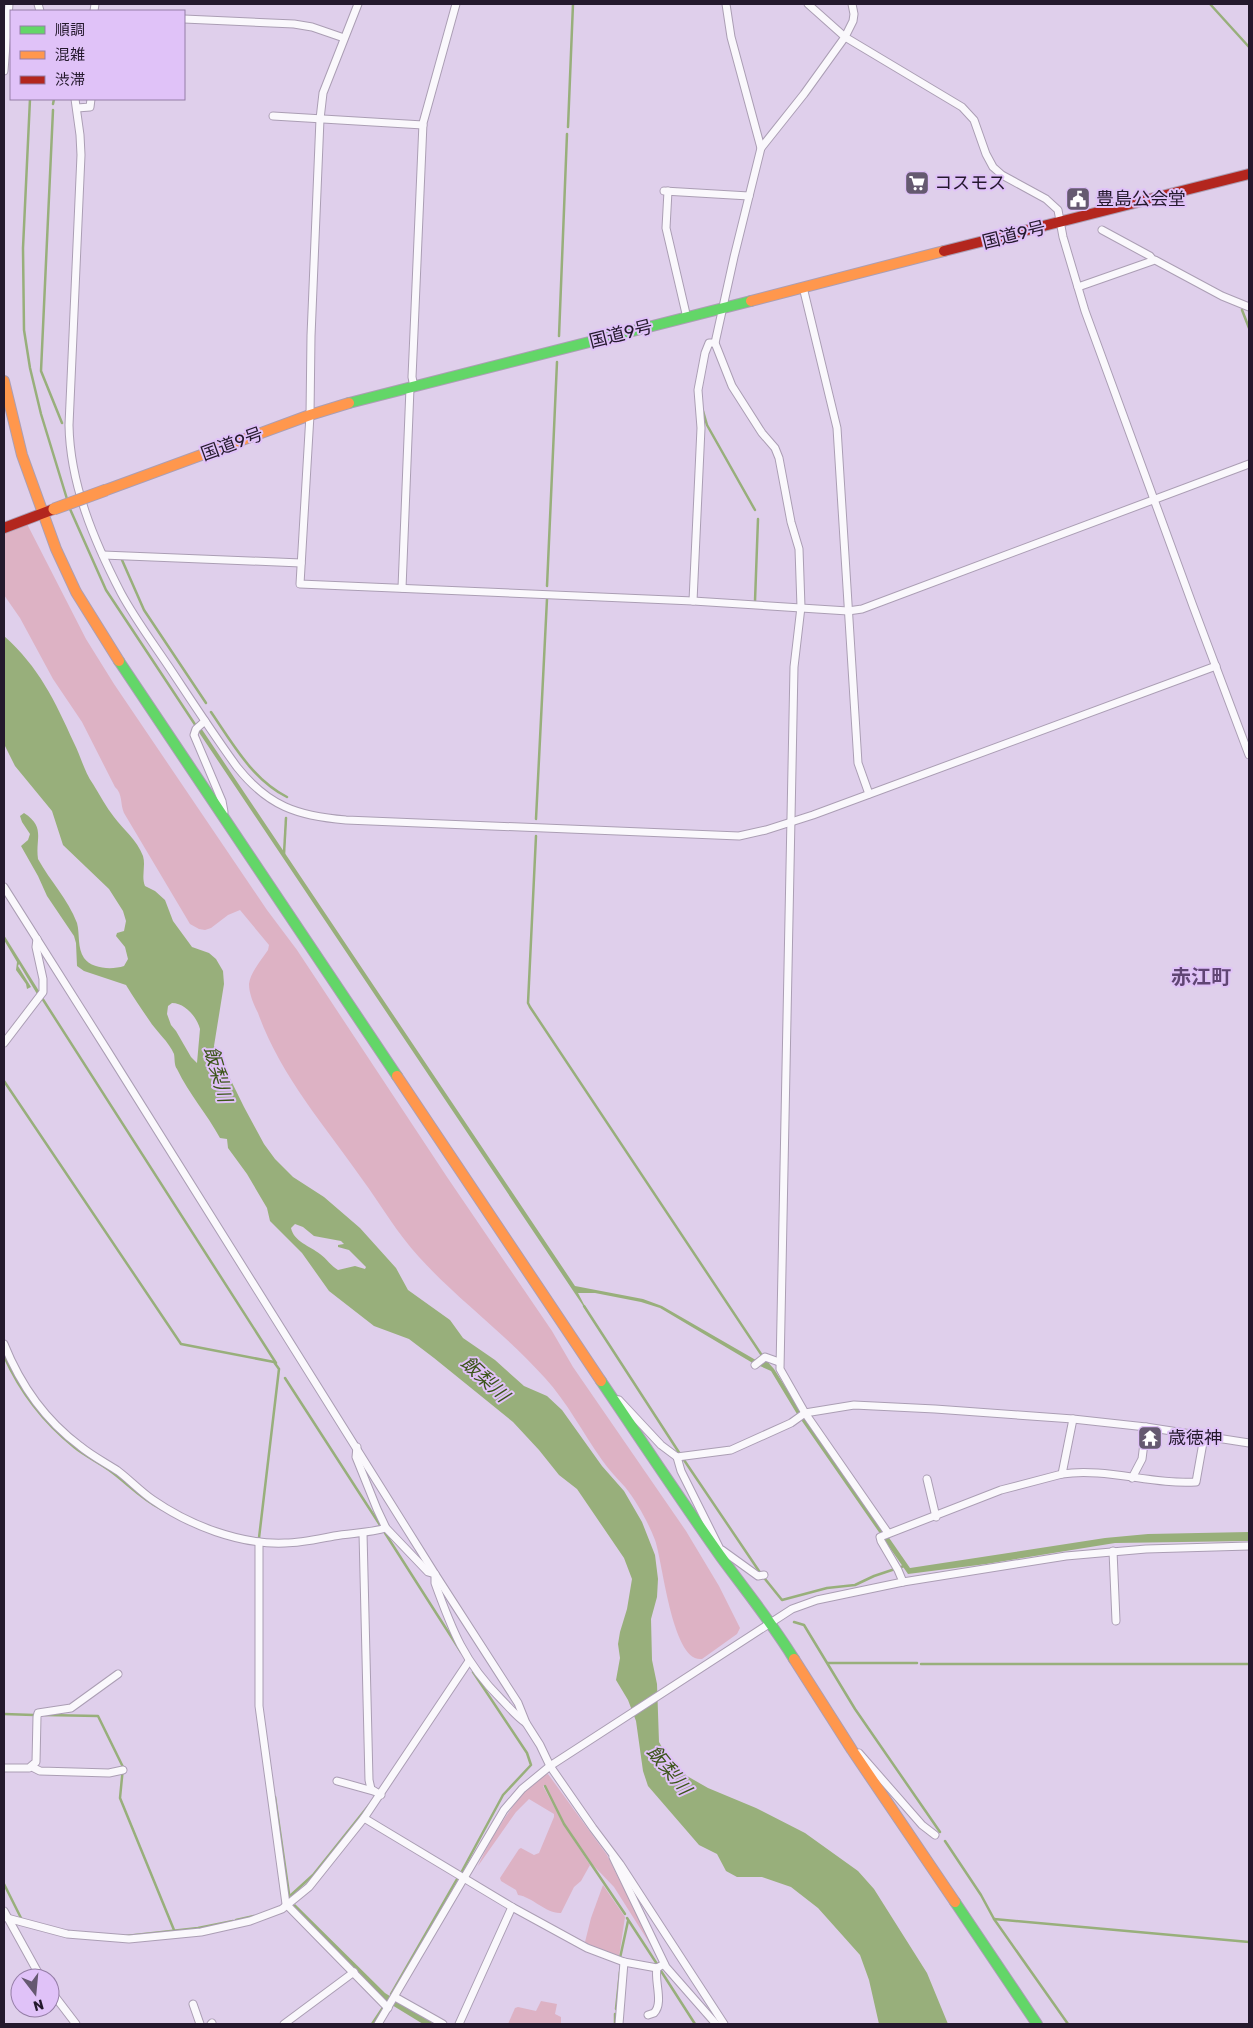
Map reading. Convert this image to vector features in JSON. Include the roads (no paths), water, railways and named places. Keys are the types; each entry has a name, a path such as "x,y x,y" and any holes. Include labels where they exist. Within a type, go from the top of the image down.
{"main road":[{"name":"国道9号","path":"4,528 310,415 412,387 1249,174"},
{"path":"4,381 22,455 45,512 64,569 105,640 613,1399 769,1624 1037,2024"}],"street":[{"path":"4,71 9,4"},
{"path":"358,4 323,93 320,119 310,415 300,584 693,601 848,611 862,609 1249,464"},
{"path":"402,588 423,125 454,4"},
{"path":"726,4 732,37 762,148"},
{"path":"808,4 844,37 962,106 974,120 986,154 993,167 1046,199 1058,210 1063,237 1085,311 1249,755"},
{"path":"852,4 853,21 844,37 804,94 762,148 748,196 715,343 732,386 779,458 799,549 801,607 794,667 781,1374 802,1415 885,1534"},
{"path":"185,20 294,24 344,38"},
{"path":"75,100 80,135 80,180 69,440 72,463 86,515 103,555 130,608 236,767 254,787 280,806 317,817 389,822 725,836 766,830 1216,666"},
{"path":"77,108 90,107 91,100"},
{"path":"273,116 423,125"},
{"path":"687,318 666,228 666,191 748,196"},
{"path":"1102,230 1150,256 1153,260"},
{"path":"1078,287 1153,260 1161,262 1222,296 1249,307"},
{"path":"803,287 837,428 858,763 869,794"},
{"path":"693,601 701,428 698,390 704,353 709,343 715,343"},
{"path":"103,555 301,563"},
{"path":"206,721 196,729 194,735 222,801 224,812 222,816"},
{"path":"4,887 7,898 37,939 435,1574 518,1703 526,1723 540,1745 550,1766 612,1852 724,2024"},
{"path":"4,1043 43,992 43,979 36,947 37,939"},
{"path":"4,1344 18,1375 34,1400 50,1419 80,1446 118,1471 154,1500 194,1523 259,1542 286,1543 363,1533 386,1528"},
{"path":"760,1360 780,1362"},
{"path":"613,1399 619,1400 661,1445 677,1457 681,1472 718,1550 751,1572 763,1576"},
{"path":"677,1457 731,1450 802,1415 854,1405 935,1408 1073,1419 1146,1427 1249,1443"},
{"path":"1062,1474 1073,1419"},
{"path":"1132,1478 1142,1460 1146,1427"},
{"path":"903,1582 881,1541 885,1534 1001,1490 1062,1474 1075,1472 1196,1482 1204,1436"},
{"path":"357,1447 356,1457 386,1528 428,1572 435,1574"},
{"path":"927,1478 936,1516"},
{"path":"363,1533 369,1780 373,1791"},
{"path":"259,1542 259,1706 286,1890 286,1903 354,1972 392,2002 443,2024"},
{"path":"378,2024 504,1810 522,1789 550,1766 792,1609 817,1600 903,1582 1066,1556 1113,1551 1249,1546"},
{"path":"1113,1551 1116,1621"},
{"path":"435,1574 435,1583 456,1638 469,1661 485,1683 526,1723"},
{"path":"5,1914 67,1934 129,1939 209,1930 264,1917 308,1887 364,1818 469,1661"},
{"path":"32,1767 37,1759 38,1713 71,1708 118,1674"},
{"path":"852,1750 856,1750 922,1825 935,1836"},
{"path":"4,1768 32,1767 40,1771 108,1773 123,1770"},
{"path":"338,1781 373,1791 380,1795"},
{"path":"364,1818 464,1879 587,1948 624,1962 661,1966"},
{"path":"612,1852 617,1869 661,1966 716,2024"},
{"path":"459,2024 512,1906"},
{"path":"5,1914 35,1968"},
{"path":"619,2024 624,1962"},
{"path":"648,2015 654,2013 658,2007 656,1975 661,1966"},
{"path":"284,2024 354,1972"},
{"path":"60,2003 76,2024"},
{"path":"193,2004 200,2024"}],"water":[{"name":"飯梨川","path":"4,636 37,672 60,713 90,779 111,813 140,850 144,860 143,878 145,886 155,891 165,900 173,921 192,947 209,953 216,959 223,971 224,984 214,1046 264,1144 275,1159 293,1177 324,1197 360,1228 396,1268 408,1290 450,1320 463,1338 495,1360 524,1386 547,1396 562,1410 602,1466 624,1491 642,1522 655,1555 658,1579 657,1597 651,1619 652,1660 657,1684 659,1742 670,1761 687,1776 708,1788 756,1808 805,1833 858,1871 874,1889 927,1973 948,2024 879,2024 869,1980 860,1955 818,1908 791,1887 762,1877 737,1877 726,1871 717,1854 699,1845 648,1786 643,1771 636,1721 628,1700 616,1680 620,1658 618,1644 632,1579 624,1558 577,1489 559,1475 513,1422 409,1339 374,1326 329,1291 302,1253 270,1221 267,1208 247,1174 228,1148 227,1139 220,1138 175,1066 172,1050 126,985 84,971 77,966 74,936 47,896 21,846 28,840 30,834 20,816 24,813 35,823 38,834 38,859 73,914 78,927 80,950 88,962 102,968 124,966 128,959 125,947 116,936 117,933 124,931 126,921 123,911 109,889 63,845 52,811 15,766 4,744","holes":["172,1003 186,1008 198,1024 200,1029 197,1063 191,1057 171,1025 167,1014 168,1006","295,1224 303,1227 314,1236 341,1241 344,1244 338,1245 338,1247 349,1250 366,1267 365,1269 355,1266 338,1270 333,1267 320,1254 295,1237 291,1228"]},
{"path":"201,728 575,1286 643,1299 662,1306 754,1359 760,1362 766,1360 910,1568 1105,1538 1148,1534 1249,1532 1249,1541 1115,1543 986,1564 908,1574 797,1414 771,1371 751,1362 660,1308 641,1302 595,1293 578,1293 590,1316 198,731"},
{"path":"4,935 41,994 37,994 19,964 18,966 31,987 27,989 26,984 16,970 17,962 4,940"},
{"path":"295,1904 385,1993 434,2024 423,2024 387,2002 293,1906"}],"waterway":[{"path":"568,127 573,4"},
{"path":"1210,4 1249,47"},
{"path":"30,100 23,248 24,330 30,368 41,414 67,499"},
{"path":"53,104 54,100"},
{"path":"53,110 41,371 62,423"},
{"path":"559,336 567,134"},
{"path":"1242,310 1249,328"},
{"path":"547,586 557,362"},
{"path":"703,411 707,425 755,510"},
{"path":"70,509 106,590 196,726"},
{"path":"755,601 758,519"},
{"path":"122,560 144,610 206,703"},
{"path":"536,819 547,599"},
{"path":"211,712 253,771 263,781 287,797"},
{"path":"284,854 286,818"},
{"path":"536,836 528,1003 763,1357"},
{"path":"42,998 276,1363"},
{"path":"4,1081 181,1344 274,1362 279,1369 259,1538"},
{"path":"584,1306 680,1454"},
{"path":"4,1356 17,1382 33,1406 52,1427 78,1450 109,1470 141,1496 161,1509"},
{"path":"285,1378 380,1525"},
{"path":"684,1460 761,1574 782,1600 827,1588 855,1585 874,1576 904,1566"},
{"path":"385,1533 461,1652"},
{"path":"794,1622 804,1625 855,1709 940,1832"},
{"path":"828,1663 917,1663"},
{"path":"921,1664 1249,1664"},
{"path":"461,1873 503,1795 531,1765 527,1753 473,1672"},
{"path":"4,1714 34,1715"},
{"path":"45,1715 98,1716 123,1767 120,1798 174,1930"},
{"path":"545,1786 564,1824 625,1914"},
{"path":"275,1797 290,1901"},
{"path":"291,1895 313,1875 369,1805"},
{"path":"945,1841 981,1895 994,1919 1068,2024"},
{"path":"391,1994 457,1879"},
{"path":"4,1884 21,1918"},
{"path":"236,1920 254,1916"},
{"path":"627,1918 657,1964"},
{"path":"994,1919 1249,1942"},
{"path":"126,1936 198,1928 233,1921"},
{"path":"620,1958 628,1921"},
{"path":"661,1971 695,2024"},
{"path":"616,2009 620,1972"},
{"path":"372,2024 384,2006"},
{"path":"615,2014 615,2024"}],"place":[{"name":"コスモス","path":"917,183"},
{"name":"豊島公会堂","path":"1078,199"},
{"name":"歳徳神","path":"1150,1438"}],"district":[{"name":"赤江町","path":"1201,977"}]}
